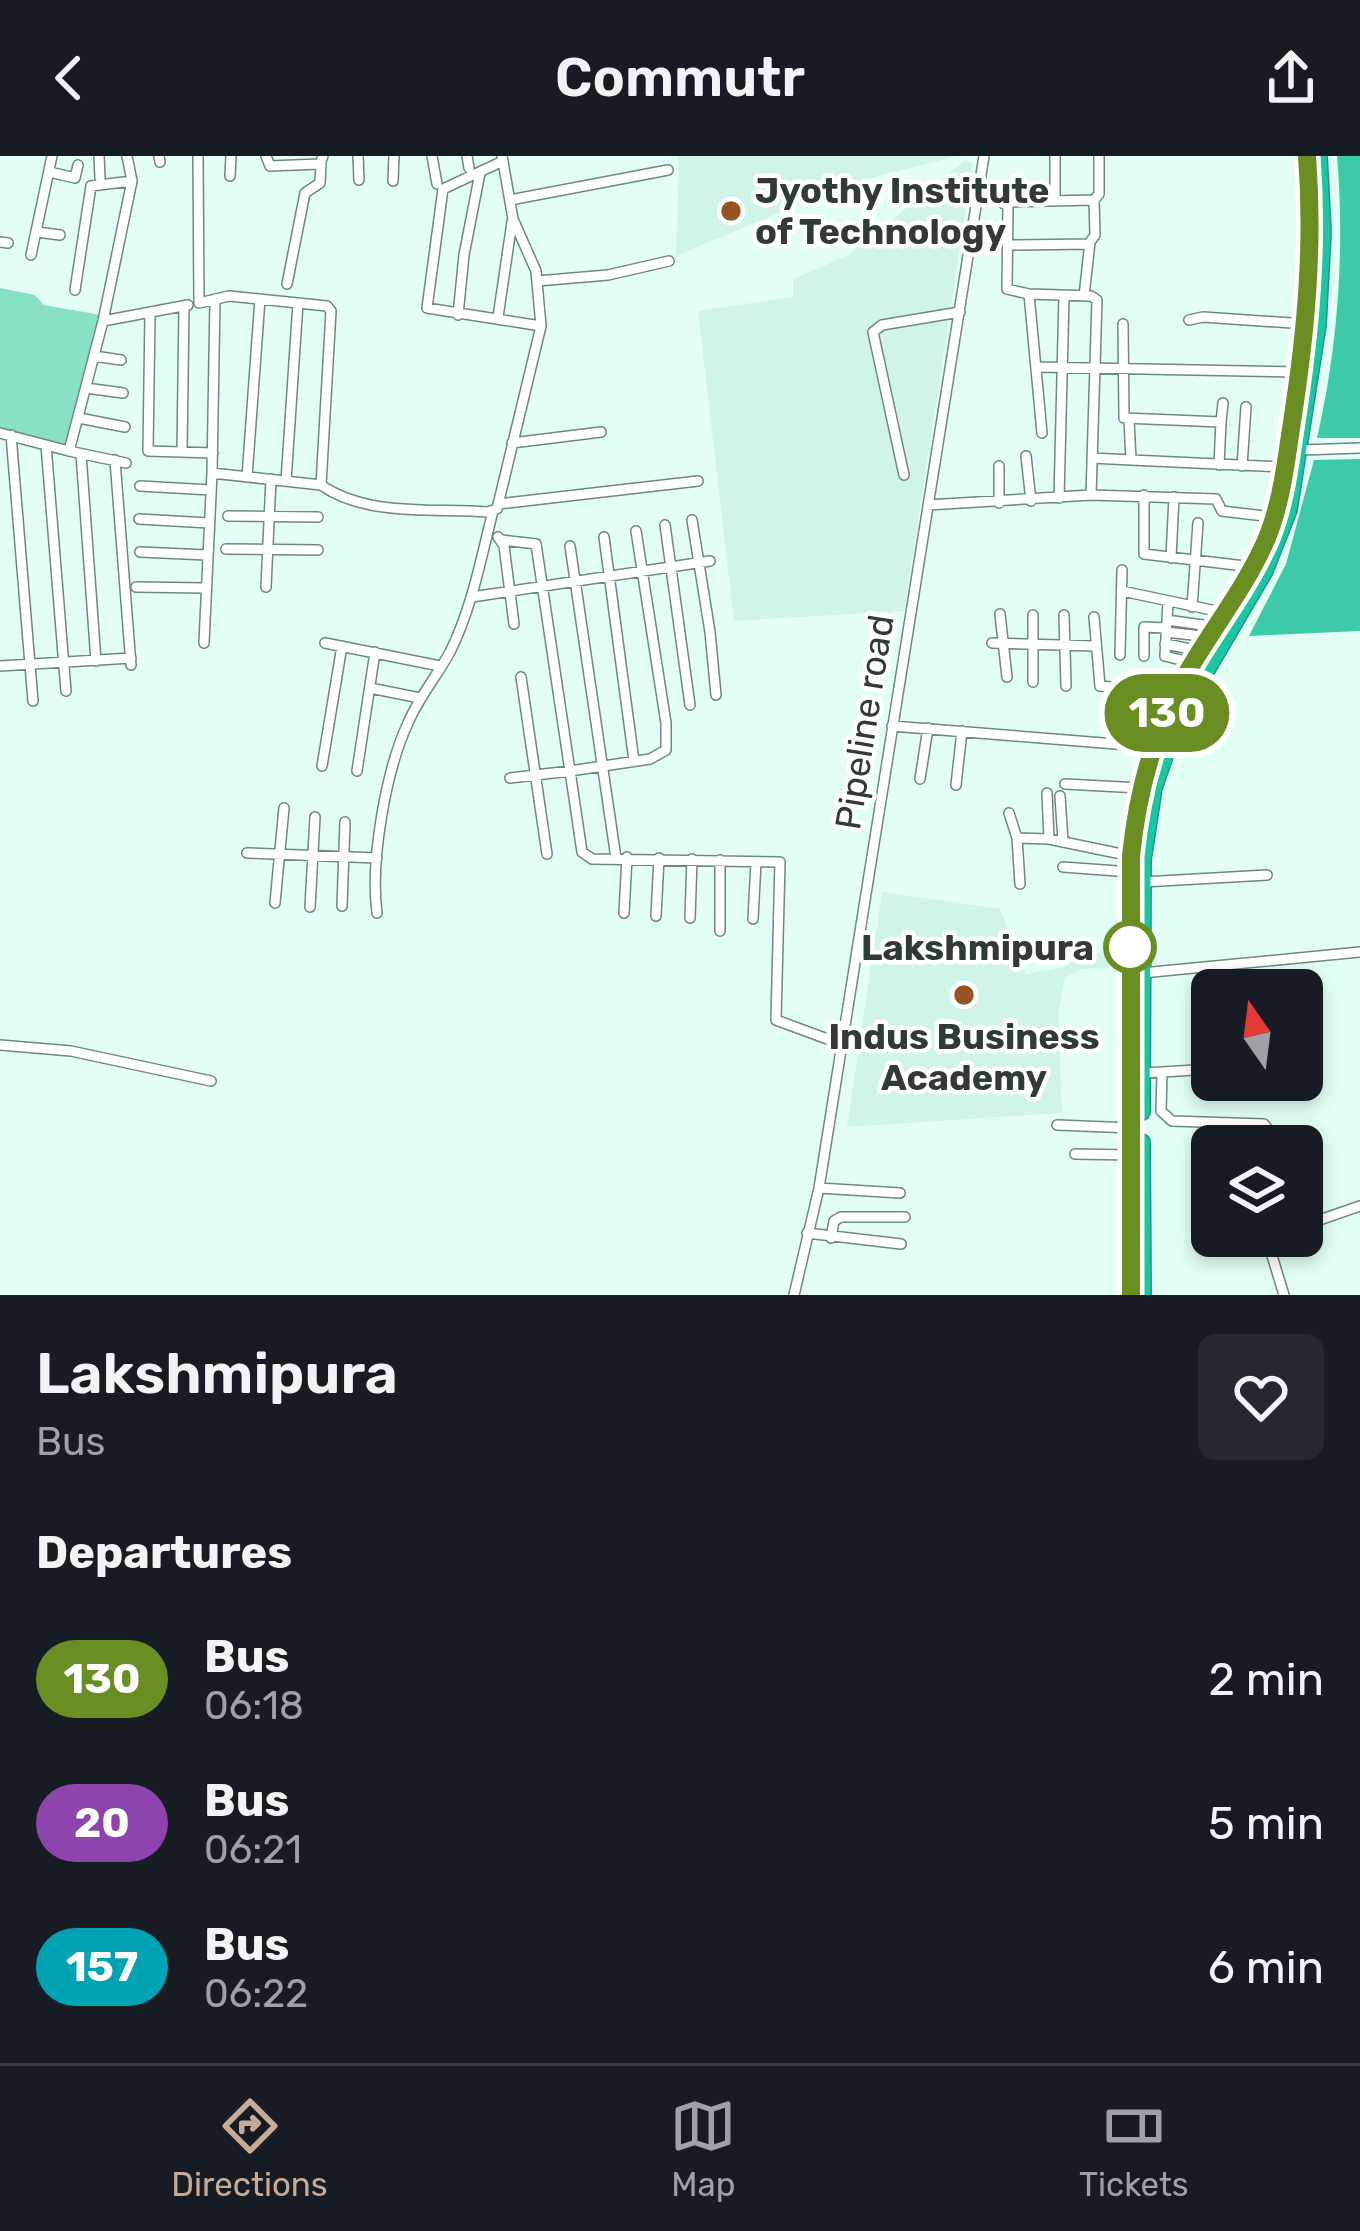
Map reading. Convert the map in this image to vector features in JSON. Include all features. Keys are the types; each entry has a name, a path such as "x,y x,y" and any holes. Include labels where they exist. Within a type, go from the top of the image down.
{"highway":[{"path":"1131,1295 1132,1128 1142,1073 1135,870 1166,746 1245,593 1274,517 1307,324 1311,232 1307,156"},
{"path":"1143,1295 1136,1100 1135,870 1140,788 1176,693 1209,638 1279,543 1301,450 1322,272 1319,156"}],"street":[{"path":"31,255 52,156"},
{"path":"98,156 100,178"},
{"path":"96,661 75,453 132,181 127,156"},
{"path":"199,156 199,303"},
{"path":"230,176 231,156"},
{"path":"266,156 270,166 322,159 320,183 305,193 287,284"},
{"path":"358,156 359,180"},
{"path":"393,181 394,156"},
{"path":"432,156 436,184"},
{"name":"Pipeline road","path":"794,1295 819,1188 984,156"},
{"path":"1055,156 1055,201"},
{"path":"1084,296 1095,235 1099,156"},
{"path":"377,913 381,818 405,729 472,597 542,326 536,271 513,219 502,158 472,166 443,189 427,308 542,326"},
{"path":"50,172 75,178 78,165"},
{"path":"458,315 472,166"},
{"path":"510,200 668,170"},
{"path":"75,290 91,186 132,181"},
{"path":"979,190 1008,206"},
{"path":"1091,495 1097,300 1007,289 1007,245 1010,202 1094,200"},
{"path":"498,317 513,219"},
{"path":"38,232 60,235"},
{"path":"1007,245 1090,244"},
{"path":"537,281 608,275 669,261"},
{"path":"1029,294 1042,434"},
{"path":"103,320 229,296 327,306 331,311 321,485"},
{"path":"1059,498 1064,296"},
{"path":"204,643 215,299"},
{"path":"247,477 260,299"},
{"path":"286,481 298,303"},
{"path":"182,452 184,306"},
{"path":"904,475 873,332 882,325 960,312"},
{"path":"150,313 148,452 212,453"},
{"path":"1189,320 1307,324"},
{"path":"1123,324 1123,414 1129,420 1131,460"},
{"path":"94,356 121,360"},
{"path":"1037,367 1300,372"},
{"path":"86,388 123,394"},
{"path":"1219,465 1223,403"},
{"path":"1242,466 1246,407"},
{"path":"79,418 125,427"},
{"path":"1129,420 1221,422"},
{"path":"512,443 601,432"},
{"path":"0,666 30,666 96,661 131,662 120,462 5,434 30,666 33,701"},
{"path":"46,445 65,692"},
{"path":"1301,450 1360,448"},
{"path":"1026,456 1031,501"},
{"path":"1092,458 1286,467"},
{"path":"999,466 999,503"},
{"path":"212,473 321,485 382,508 495,508 698,481"},
{"path":"266,587 271,479"},
{"path":"140,486 211,490"},
{"path":"928,505 1091,495 1174,496 1216,499 1222,511 1274,517"},
{"path":"1144,495 1142,551 1253,567"},
{"path":"1171,558 1174,496"},
{"path":"228,516 318,517"},
{"path":"139,519 209,523"},
{"path":"692,520 705,562 716,694"},
{"path":"1198,523 1192,608 1209,638"},
{"path":"664,525 690,705"},
{"path":"488,530 502,539 535,542 582,852 592,859 780,862 776,1020 842,1044"},
{"path":"510,778 634,761 663,755 666,750 636,531"},
{"path":"604,537 634,761"},
{"path":"502,539 514,624"},
{"path":"570,546 621,858 624,913"},
{"path":"226,549 318,550"},
{"path":"140,552 206,555"},
{"path":"472,597 705,562"},
{"path":"1120,655 1121,569"},
{"path":"136,586 204,588"},
{"path":"1122,591 1192,608"},
{"path":"1168,602 1165,656 1209,638"},
{"path":"1000,614 997,643 1007,677"},
{"path":"1064,615 1066,686"},
{"path":"1033,616 1033,682"},
{"path":"1094,617 1100,686 1176,693"},
{"path":"1144,656 1144,627 1209,638"},
{"path":"325,643 440,666"},
{"path":"997,643 1095,646"},
{"path":"322,766 342,646"},
{"path":"357,770 375,652"},
{"path":"521,677 548,854"},
{"path":"370,688 420,698"},
{"path":"892,726 1153,747"},
{"path":"920,779 928,728"},
{"path":"956,785 962,730"},
{"path":"1065,784 1140,788"},
{"path":"1047,794 1048,839"},
{"path":"1060,796 1063,841"},
{"path":"275,903 284,808"},
{"path":"1009,813 1020,884"},
{"path":"310,908 315,817"},
{"path":"342,905 345,822"},
{"path":"1016,838 1063,841 1135,870"},
{"path":"247,853 377,858"},
{"path":"656,916 659,858"},
{"path":"690,918 692,860"},
{"path":"720,860 720,931"},
{"path":"753,919 756,862"},
{"path":"1063,867 1267,875"},
{"path":"1142,974 1360,952"},
{"path":"0,1045 71,1051 212,1081"},
{"path":"1142,1073 1191,1070"},
{"path":"1162,1072 1161,1111 1165,1116 1179,1123 1265,1125"},
{"path":"1058,1125 1132,1128"},
{"path":"1075,1154 1132,1155"},
{"path":"819,1188 900,1193"},
{"path":"1323,1219 1360,1206"},
{"path":"831,1238 834,1221 841,1217 905,1217"},
{"path":"807,1233 901,1244"},
{"path":"1272,1257 1284,1295"}],"shaded area":[{"name":"Jyothy Institute of Technology","path":"679,156 957,156 844,185 676,256"},
{"path":"964,161 973,163 904,611 734,621 698,311 793,297 793,279 849,255"},
{"name":"Indus Business Academy","path":"882,892 1000,909 1026,974 1064,967 1085,954 1116,952 1116,967 1080,969 1065,978 1058,1013 1062,1113 847,1127"}],"green space":[{"path":"1337,156 1360,156 1360,438 1317,438 1338,298"},
{"path":"0,288 35,295 44,305 101,315 67,447 0,428"},
{"path":"1360,459 1360,631 1249,636 1286,564 1314,460"}],"bus line":[{"name":"130","path":"1131,1295 1131,856 1136,813 1153,747 1178,688 1253,567 1276,512 1307,324 1311,232 1307,156"}],"place":[{"name":"Jyothy Institute of Technology","path":"731,211"},
{"name":"Lakshmipura","path":"1130,947"},
{"name":"Indus Business Academy","path":"964,995"}]}
